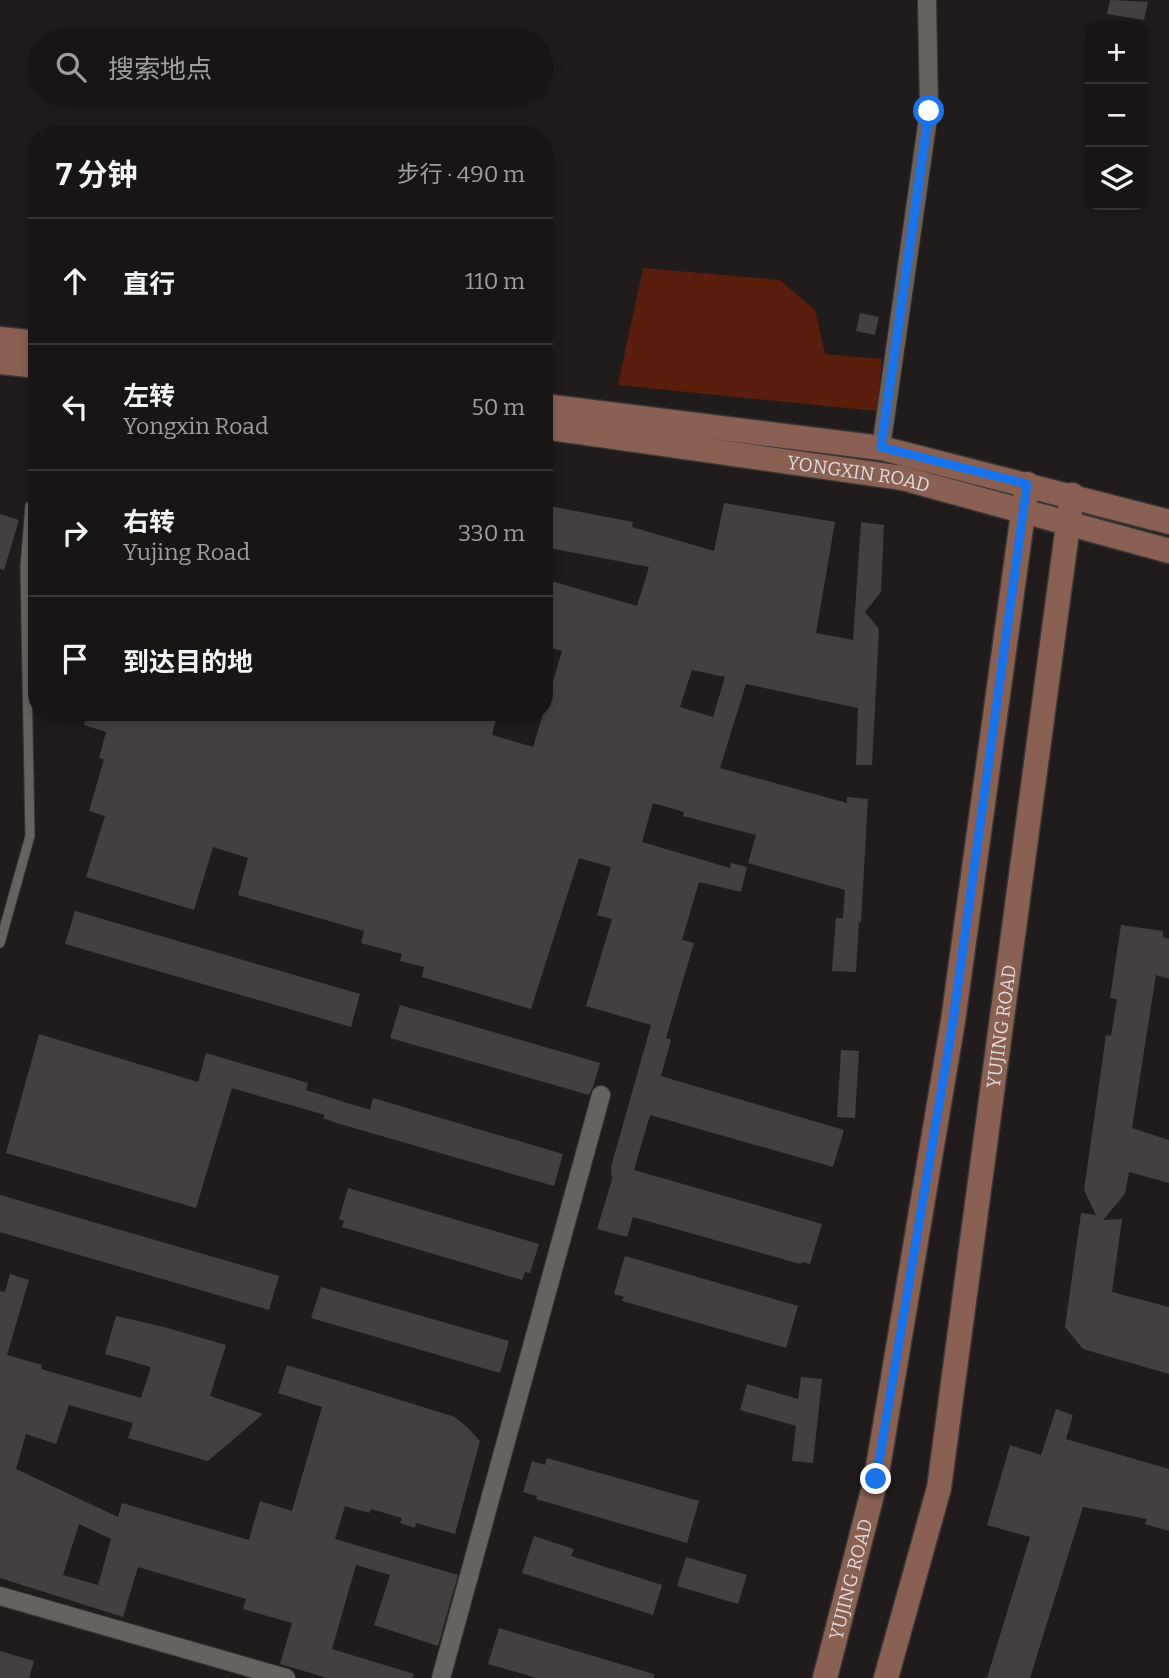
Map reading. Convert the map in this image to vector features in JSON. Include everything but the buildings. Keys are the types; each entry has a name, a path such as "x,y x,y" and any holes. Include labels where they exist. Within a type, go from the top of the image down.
{"street":[{"path":"881,447 929,111 927,0"},
{"path":"0,339 28,343"},
{"path":"0,362 28,365"},
{"name":"YONGXIN ROAD","path":"553,407 881,447 1169,522"},
{"name":"YONGXIN ROAD","path":"553,428 902,478 1169,551"},
{"name":"YUJING ROAD","path":"825,1678 876,1479 953,1021 1027,484"},
{"name":"YUJING ROAD","path":"886,1678 939,1488 1072,495"},
{"path":"442,1678 601,1095"},
{"path":"0,1595 286,1678"}],"lane":[{"path":"0,943 30,836 25,567 28,530"}],"shaded area":[{"path":"643,268 780,280 815,310 825,354 882,359 877,411 618,385"}],"route":[{"path":"876,1479 953,1021 1027,484 881,447 929,111"}]}
